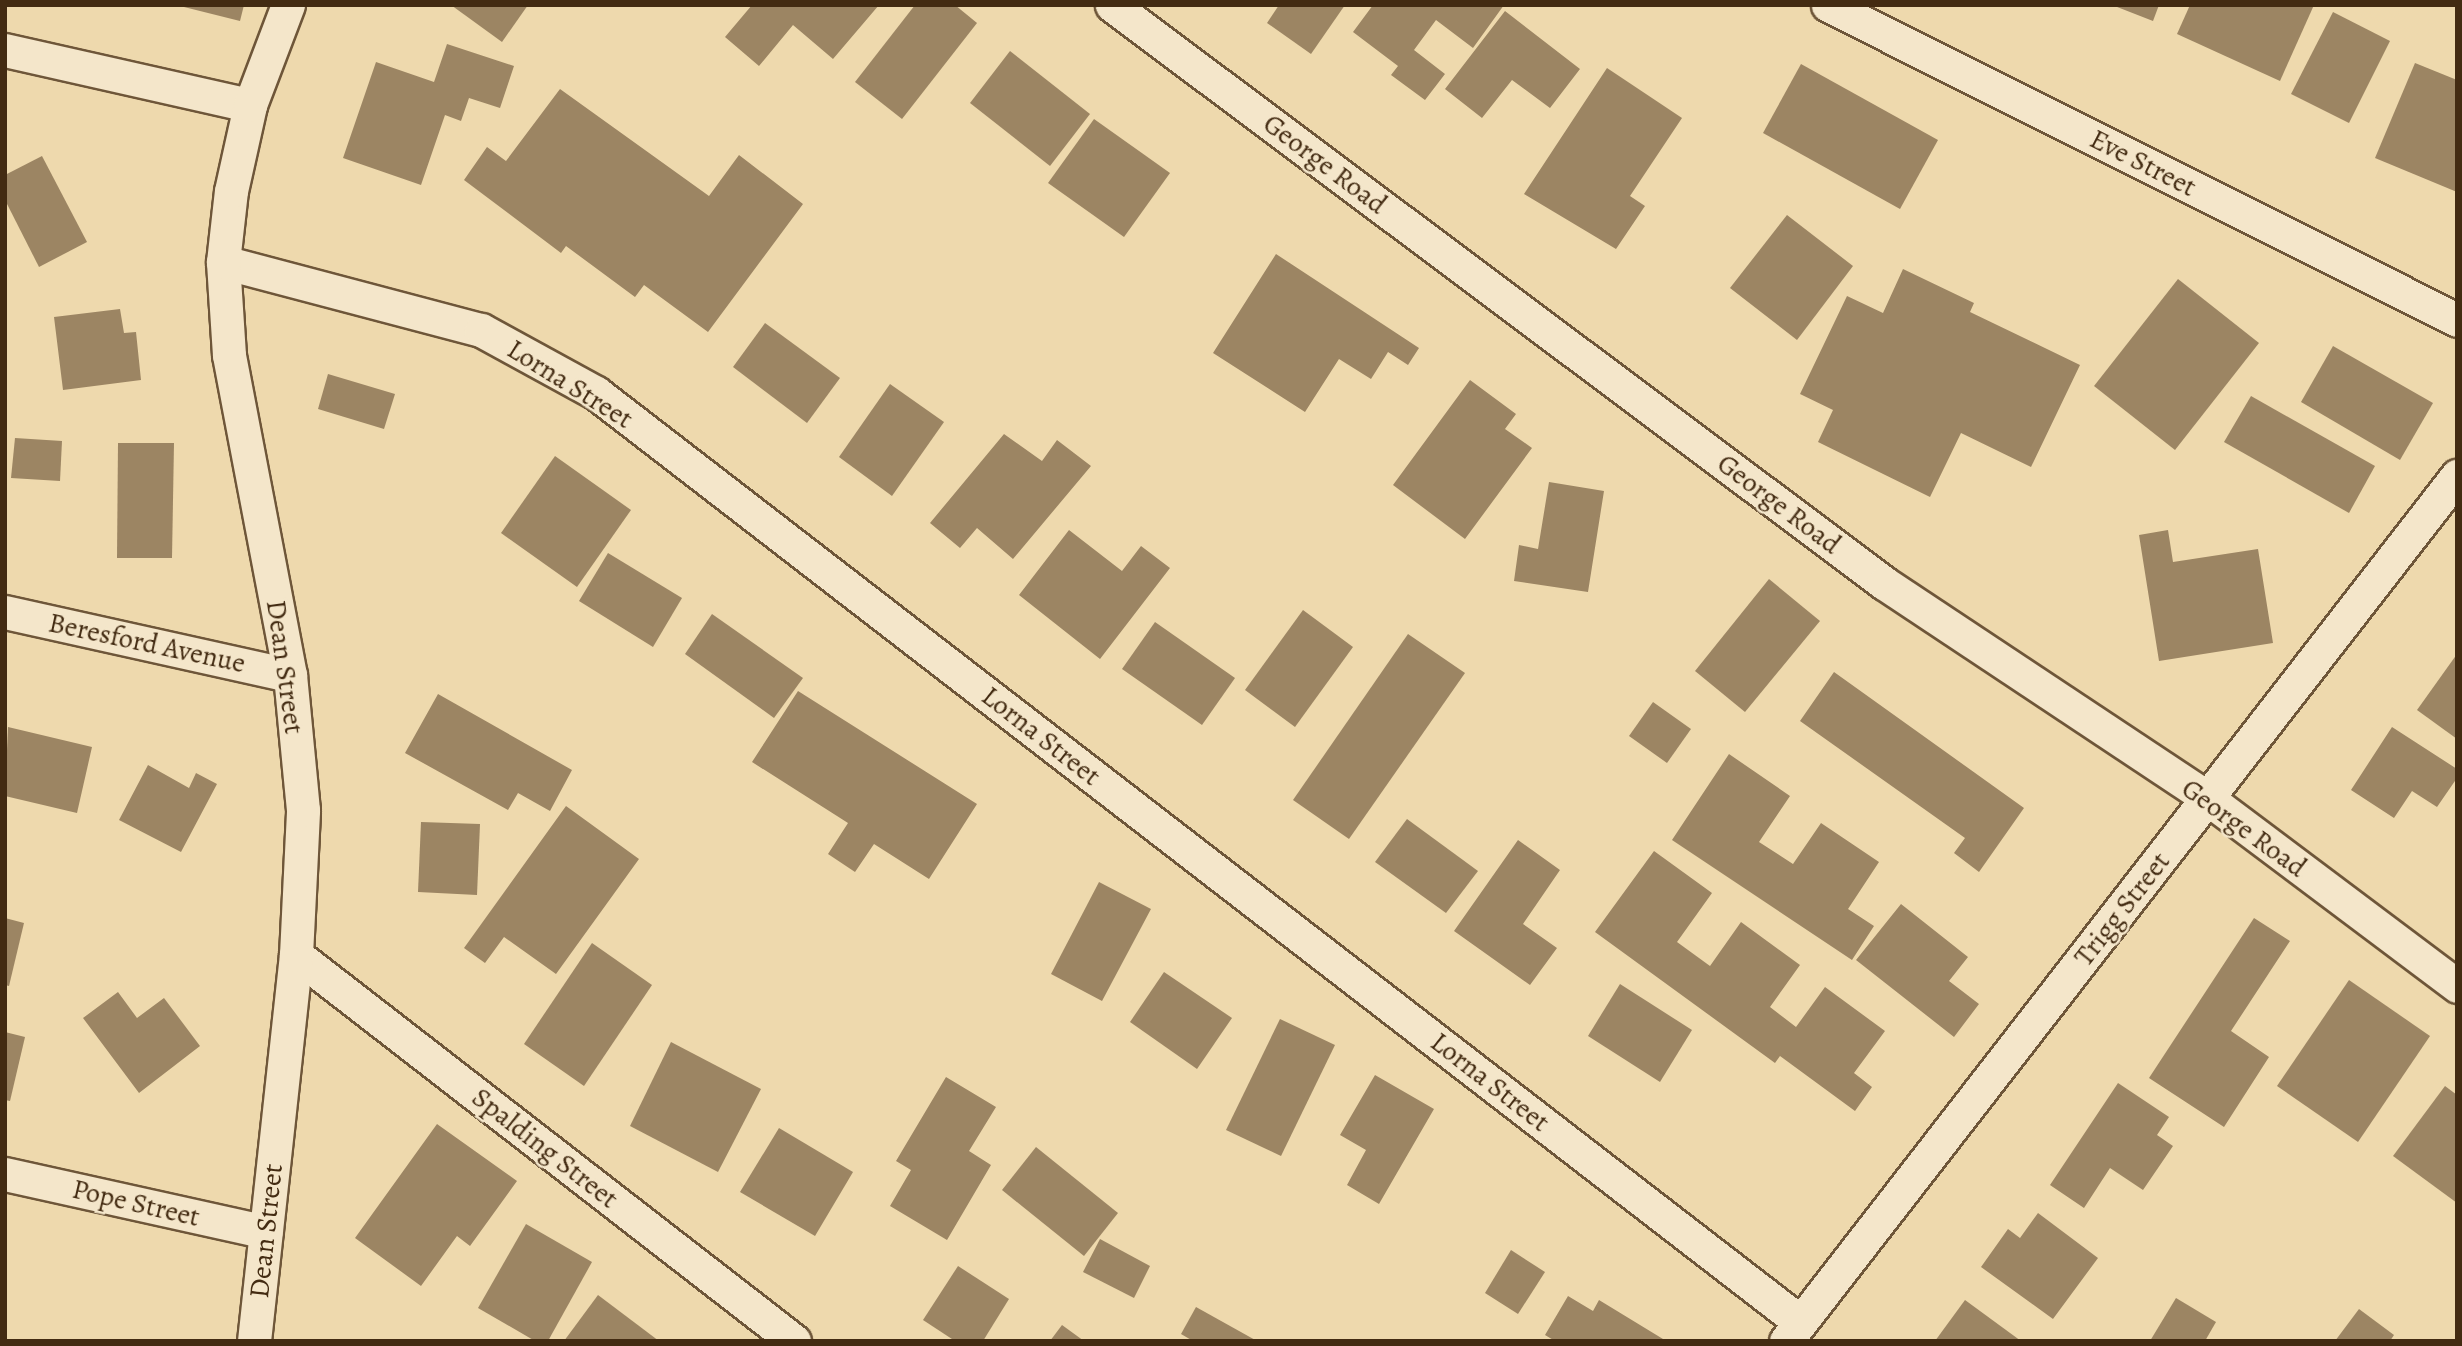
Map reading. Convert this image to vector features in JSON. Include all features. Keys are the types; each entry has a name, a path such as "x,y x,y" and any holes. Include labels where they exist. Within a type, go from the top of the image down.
{"street":[{"name":"Dean Street","path":"254,1341 296,955 303,810 290,675 229,355 223,262 231,191 250,105 288,5"},
{"name":"George Road","path":"1112,5 1884,583 2207,799 2457,986"},
{"name":"Eve Street","path":"1828,5 2457,320"},
{"path":"5,50 250,105"},
{"name":"Lorna Street","path":"223,262 481,330 596,393 1793,1331"},
{"name":"Trigg Street","path":"1793,1331 2457,476"},
{"name":"Beresford Avenue","path":"5,612 290,675"},
{"name":"Spalding Street","path":"296,955 793,1341"},
{"name":"Pope Street","path":"5,1174 266,1232"}],"building":[{"path":"176,5 244,5 240,21"},
{"path":"451,5 528,5 502,42"},
{"path":"752,5 879,5 833,59 793,25 759,66 725,37"},
{"path":"915,5 955,5 977,23 902,119 855,82"},
{"path":"1279,5 1345,5 1311,54 1267,23"},
{"path":"1373,5 1504,5 1473,48 1436,20 1414,50 1445,74 1425,100 1391,75 1398,66 1353,32"},
{"path":"2112,5 2159,5 2153,21"},
{"path":"2190,5 2314,5 2280,81 2177,34"},
{"path":"1505,11 1580,69 1550,108 1512,80 1482,118 1445,89"},
{"path":"2333,12 2390,41 2349,123 2291,94"},
{"path":"447,44 514,66 500,108 469,98 461,121 445,115 421,185 343,158 376,62 434,82"},
{"path":"1010,51 1090,114 1050,166 970,103"},
{"path":"2415,63 2457,80 2457,192 2375,158"},
{"path":"1801,64 1938,140 1900,209 1763,133"},
{"path":"1607,68 1682,118 1630,196 1645,206 1616,249 1524,194"},
{"path":"560,89 709,196 739,155 803,204 708,332 644,285 635,297 566,246 561,253 464,180 487,147 506,161"},
{"path":"1094,119 1170,173 1124,237 1048,183"},
{"path":"42,156 87,242 39,267 5,200 5,175"},
{"path":"1787,215 1853,266 1797,340 1730,288"},
{"path":"1276,254 1419,348 1408,365 1388,352 1371,379 1339,359 1305,412 1213,353"},
{"path":"1903,269 1974,303 1970,312 2080,365 2031,467 1961,433 1930,497 1818,442 1833,410 1800,394 1847,296 1883,313"},
{"path":"2178,279 2259,343 2175,450 2094,386"},
{"path":"120,309 124,333 136,332 141,380 63,390 54,317"},
{"path":"765,323 840,378 807,423 733,367"},
{"path":"2333,346 2433,403 2400,460 2301,402"},
{"path":"328,374 395,394 384,429 318,409"},
{"path":"1470,380 1516,414 1505,429 1532,448 1465,539 1393,485"},
{"path":"890,384 944,422 892,496 839,457"},
{"path":"2251,396 2375,466 2349,513 2224,442"},
{"path":"1004,434 1042,461 1057,440 1091,466 1013,559 977,528 960,548 930,523"},
{"path":"15,438 62,441 60,481 11,478"},
{"path":"118,443 174,443 172,558 117,558"},
{"path":"555,456 631,510 577,587 501,533"},
{"path":"1549,482 1604,491 1588,592 1514,581 1519,545 1538,549"},
{"path":"1069,530 1122,571 1141,546 1170,568 1100,659 1019,595"},
{"path":"2168,530 2173,562 2258,549 2273,643 2159,661 2139,535"},
{"path":"608,553 682,598 653,647 579,601"},
{"path":"1769,579 1820,621 1745,712 1695,671"},
{"path":"1303,610 1353,647 1295,727 1245,690"},
{"path":"712,614 803,678 774,718 685,654"},
{"path":"1155,622 1235,678 1202,725 1122,669"},
{"path":"1408,634 1465,673 1349,839 1293,800"},
{"path":"2457,654 2457,739 2417,710"},
{"path":"1834,672 2024,808 1979,872 1954,853 1965,838 1800,721"},
{"path":"798,691 977,804 929,879 874,844 855,872 828,854 848,823 752,762"},
{"path":"438,694 572,770 550,811 518,793 508,810 405,753"},
{"path":"1653,702 1691,729 1667,763 1629,736"},
{"path":"8,727 92,747 77,813 5,796"},
{"path":"2392,727 2457,769 2457,778 2437,807 2412,791 2394,818 2351,790"},
{"path":"1729,754 1790,796 1759,842 1793,864 1821,823 1879,862 1848,909 1874,926 1852,960 1672,840"},
{"path":"148,765 189,788 196,773 217,784 181,852 119,820"},
{"path":"566,806 639,859 556,974 504,937 485,963 464,948"},
{"path":"1407,819 1478,871 1446,913 1375,862"},
{"path":"421,822 480,824 477,895 418,892"},
{"path":"1518,840 1560,870 1523,924 1557,948 1530,985 1454,931"},
{"path":"1654,851 1712,893 1677,942 1710,966 1741,922 1800,965 1770,1007 1796,1027 1825,987 1885,1031 1854,1073 1872,1087 1855,1111 1780,1056 1775,1063 1595,932"},
{"path":"1099,882 1151,909 1102,1001 1051,974"},
{"path":"1901,904 1968,957 1949,981 1979,1004 1954,1037 1856,960"},
{"path":"5,918 24,923 9,986 5,985"},
{"path":"2254,918 2290,941 2231,1031 2269,1057 2224,1127 2149,1078"},
{"path":"592,943 652,985 584,1086 524,1044"},
{"path":"1164,972 1232,1018 1197,1069 1130,1022"},
{"path":"2349,980 2430,1036 2358,1142 2277,1086"},
{"path":"1620,984 1692,1030 1660,1082 1588,1036"},
{"path":"118,992 137,1018 164,998 200,1046 139,1093 83,1018"},
{"path":"1280,1019 1335,1045 1281,1156 1226,1130"},
{"path":"5,1032 25,1037 10,1101 5,1100"},
{"path":"671,1042 761,1089 718,1172 630,1126"},
{"path":"1375,1075 1434,1109 1379,1204 1347,1185 1366,1150 1340,1135"},
{"path":"946,1077 996,1107 969,1151 991,1165 947,1240 890,1206 911,1170 896,1161"},
{"path":"2118,1083 2169,1117 2157,1135 2173,1146 2143,1190 2110,1168 2084,1208 2050,1185"},
{"path":"2445,1086 2457,1095 2457,1203 2393,1156"},
{"path":"437,1124 517,1181 470,1246 457,1236 421,1286 355,1238"},
{"path":"779,1128 853,1172 815,1236 740,1192"},
{"path":"1036,1147 1118,1213 1084,1256 1002,1190"},
{"path":"2038,1213 2098,1258 2053,1319 1981,1267 2008,1229 2020,1238"},
{"path":"526,1224 592,1262 548,1341 535,1341 478,1308"},
{"path":"1100,1239 1150,1266 1134,1298 1083,1272"},
{"path":"1511,1250 1545,1272 1518,1314 1485,1293"},
{"path":"958,1266 1009,1299 983,1341 955,1341 923,1320"},
{"path":"598,1295 659,1341 564,1341"},
{"path":"1568,1296 1593,1311 1599,1300 1663,1339 1555,1341 1545,1335"},
{"path":"2176,1298 2216,1322 2205,1341 2150,1341"},
{"path":"1965,1300 2021,1341 1935,1341"},
{"path":"1196,1307 1257,1341 1193,1341 1181,1334"},
{"path":"2359,1309 2394,1335 2390,1341 2335,1341"},
{"path":"1062,1325 1084,1341 1050,1341"}]}
